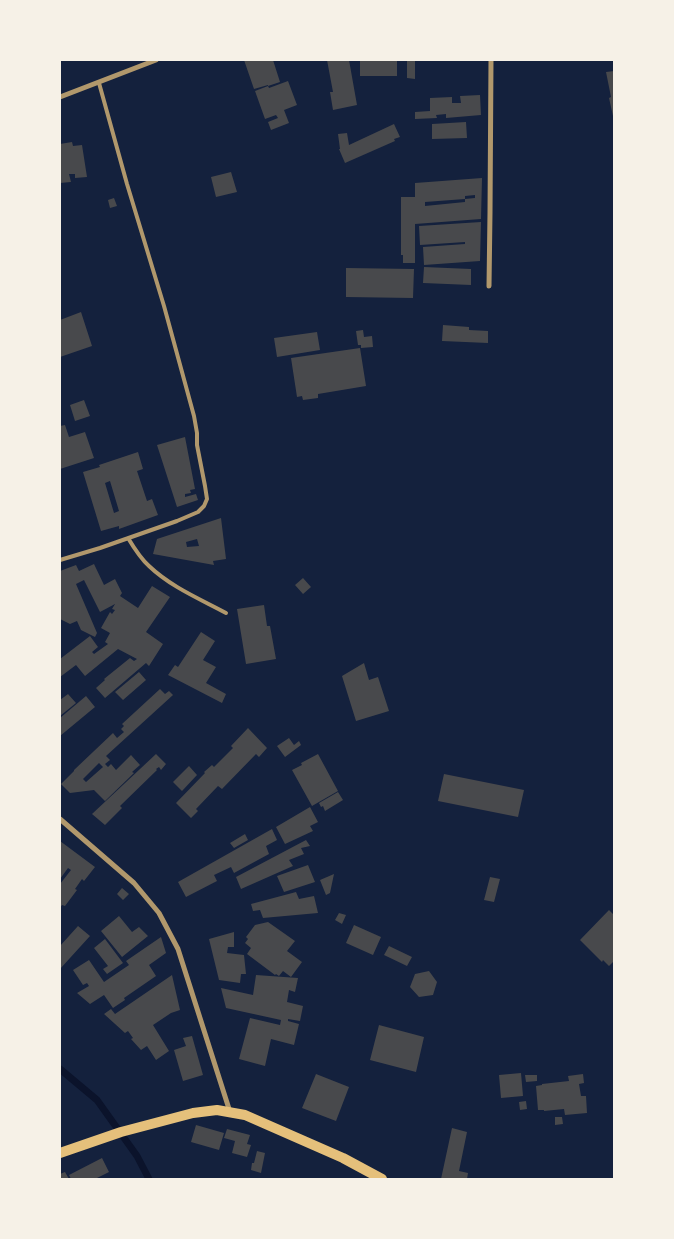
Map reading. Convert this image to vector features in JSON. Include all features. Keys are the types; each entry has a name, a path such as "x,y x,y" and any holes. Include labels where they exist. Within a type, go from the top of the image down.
{"main road":[{"path":"65,1152 122,1132 172,1118 217,1110 246,1115 343,1158 382,1179"}],"street":[{"path":"60,97 156,60"},
{"path":"488,286 491,60"},
{"path":"60,819 134,883 159,913 178,950 230,1112"}],"lane":[{"path":"60,560 177,521 198,512 204,506 207,499 196,445 194,416 99,83"},
{"path":"128,538 138,554 149,566 170,583 226,613"}],"building":[{"path":"244,60 273,60 280,82 254,89"},
{"path":"327,60 349,60 357,105 333,110 330,92 333,92"},
{"path":"360,60 397,60 397,76 360,76"},
{"path":"407,61 415,61 415,79 407,78"},
{"path":"614,71 614,116 613,116 606,72"},
{"path":"288,81 297,105 284,110 289,123 271,130 268,122 278,118 276,115 265,119 255,91 268,86 269,88"},
{"path":"480,95 481,115 446,118 446,114 436,115 437,118 415,119 415,112 430,111 430,98 452,97 452,103 461,103 460,96"},
{"path":"466,122 467,138 432,139 432,124"},
{"path":"394,124 400,137 394,139 395,141 345,163 339,149 338,134 347,133 349,145"},
{"path":"72,142 73,146 82,145 87,177 75,178 75,174 69,174 71,182 60,183 60,144"},
{"path":"231,172 237,192 216,197 211,177"},
{"path":"482,178 481,219 415,224 415,263 403,263 403,255 401,255 401,197 415,197 415,183","holes":["475,195 475,198 465,199 465,196","465,199 465,202 425,206 425,202"]},
{"path":"114,198 117,206 110,208 108,200"},
{"path":"481,222 480,261 424,265 423,247 465,244 465,242 420,245 419,226"},
{"path":"424,267 471,269 471,285 423,283"},
{"path":"346,268 414,269 413,298 346,297"},
{"path":"81,312 92,346 60,357 60,320"},
{"path":"443,325 469,327 469,330 488,331 488,343 442,341"},
{"path":"363,330 364,337 372,336 373,347 361,348 361,345 358,345 356,331"},
{"path":"317,332 320,350 277,357 274,338"},
{"path":"360,348 366,386 318,394 318,398 303,400 302,396 297,397 291,358"},
{"path":"84,400 90,416 75,421 70,405"},
{"path":"65,425 69,437 85,432 94,458 60,469 60,426"},
{"path":"185,437 195,489 190,490 191,493 185,494 185,497 196,494 198,500 177,507 157,445"},
{"path":"138,452 143,469 137,471 147,501 152,499 158,515 119,529 119,526 101,531 83,472 100,467 99,465","holes":["110,481 119,511 114,513 105,483"]},
{"path":"221,518 226,559 213,561 214,565 153,554 157,539","holes":["197,539 199,546 187,547 186,542"]},
{"path":"94,564 104,585 115,579 122,593 120,596 138,608 152,586 170,597 146,632 163,644 149,666 146,663 105,698 96,688 130,658 134,661 137,659 118,649 85,676 76,665 60,677 60,659 90,636 98,647 92,652 94,654 108,644 105,642 110,633 101,628 110,612 112,614 115,610 112,609 115,604 100,612 84,580 76,584 97,633 95,637 81,630 77,621 70,624 60,619 60,571 76,565 79,571"},
{"path":"303,578 311,587 303,594 295,585"},
{"path":"264,605 267,626 270,626 276,659 246,664 237,609"},
{"path":"201,632 215,641 203,660 216,667 206,683 226,694 222,703 168,675 175,665 178,667"},
{"path":"364,663 369,680 378,677 389,711 356,721 342,676"},
{"path":"139,672 146,680 123,700 115,692"},
{"path":"160,689 165,694 169,691 173,695 106,756 110,760 105,764 108,767 111,764 116,770 131,755 140,765 105,801 94,790 70,793 61,784 113,733 117,738 124,732 121,729 124,726 122,724","holes":["99,763 103,767 86,782 83,779"]},
{"path":"68,694 76,703 60,716 60,700"},
{"path":"86,696 95,707 60,736 60,718"},
{"path":"248,728 267,748 259,757 256,754 222,789 218,786 196,809 198,811 191,818 176,803 204,772 212,765 214,767 233,748 231,746"},
{"path":"289,738 294,745 299,741 301,745 285,757 277,746"},
{"path":"156,754 166,764 161,770 159,767 156,769 120,806 122,808 105,825 92,814"},
{"path":"318,754 338,791 312,806 292,770"},
{"path":"189,766 197,775 182,791 173,782"},
{"path":"444,774 524,790 518,817 438,801"},
{"path":"338,792 343,800 325,811 319,803"},
{"path":"310,807 318,822 310,826 313,831 285,844 276,827"},
{"path":"272,829 277,840 266,846 269,854 234,873 231,867 214,875 217,881 186,897 178,882"},
{"path":"245,834 248,840 234,848 230,843"},
{"path":"306,840 310,846 301,848 304,854 289,860 293,866 241,889 236,877"},
{"path":"60,841 95,867 84,881 82,879 75,889 77,890 65,906 62,905 60,908 60,884 71,870 68,868 60,879"},
{"path":"308,865 315,882 284,892 277,876"},
{"path":"334,874 330,893 326,895 320,880"},
{"path":"490,877 500,879 494,902 484,900"},
{"path":"122,888 129,894 123,900 117,894"},
{"path":"296,892 299,899 314,896 318,913 263,918 260,910 253,911 251,904"},
{"path":"609,910 614,915 614,961 609,966 603,960 602,962 580,940"},
{"path":"339,913 346,915 342,924 335,920"},
{"path":"119,916 132,932 139,927 148,936 122,957 101,931"},
{"path":"268,922 295,941 287,951 302,962 291,977 283,971 279,976 275,975 247,954 251,948 245,943 248,939 246,937 255,925"},
{"path":"354,925 381,937 373,955 346,943"},
{"path":"78,926 90,936 60,969 60,946"},
{"path":"234,932 234,947 228,947 227,953 244,955 246,974 241,974 240,983 219,980 209,939"},
{"path":"161,937 166,953 149,965 156,976 113,1008 104,995 90,1004 77,993 89,986 87,983 83,985 73,970 89,960 104,982 129,965 126,961"},
{"path":"105,939 123,963 107,974 103,969 108,966 94,948"},
{"path":"389,946 412,957 407,966 384,955"},
{"path":"429,971 437,982 433,995 419,997 410,987 415,974"},
{"path":"172,975 180,1010 171,1013 153,1025 169,1051 156,1060 147,1046 141,1050 131,1039 133,1038 128,1031 125,1033 104,1014 111,1009 115,1014"},
{"path":"256,975 298,978 295,992 289,990 287,1002 303,1006 300,1021 288,1019 288,1021 299,1024 294,1045 271,1039 265,1066 239,1059 250,1018 280,1025 281,1020 226,1008 221,988 253,995"},
{"path":"379,1025 424,1037 416,1072 370,1060"},
{"path":"192,1036 203,1075 183,1081 174,1050 186,1046 183,1038"},
{"path":"521,1073 523,1096 501,1098 499,1075"},
{"path":"316,1074 349,1087 336,1121 302,1108"},
{"path":"583,1074 584,1083 579,1084 581,1096 586,1096 587,1113 565,1115 564,1109 538,1110 536,1086 569,1081 568,1076"},
{"path":"525,1075 537,1075 537,1081 526,1082"},
{"path":"526,1101 527,1109 520,1110 519,1102"},
{"path":"555,1117 562,1117 563,1124 555,1125"},
{"path":"196,1125 224,1133 219,1150 191,1142"},
{"path":"452,1128 467,1132 459,1171 468,1173 467,1179 441,1179"},
{"path":"227,1129 250,1135 247,1144 251,1145 247,1157 232,1153 235,1141 224,1138"},
{"path":"257,1151 265,1153 261,1173 251,1170"},
{"path":"102,1158 109,1172 95,1179 71,1179 69,1175"},
{"path":"65,1172 69,1179 60,1179 60,1174"}],"waterway":[{"path":"60,1069 97,1100 137,1156 149,1179"}]}
